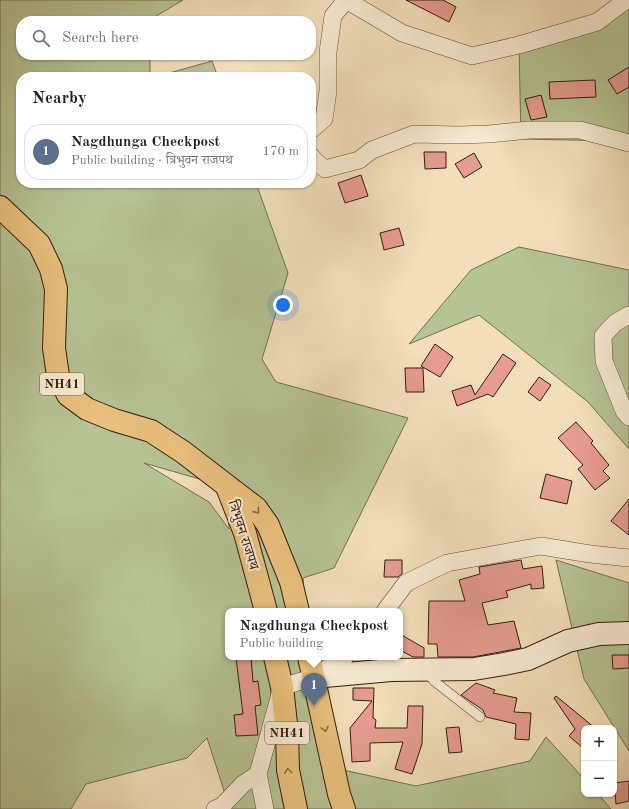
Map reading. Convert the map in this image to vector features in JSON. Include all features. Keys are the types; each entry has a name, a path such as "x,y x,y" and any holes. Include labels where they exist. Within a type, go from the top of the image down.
{"highway":[{"name":"NH41","path":"0,207 39,244 51,269 56,289 54,348 58,376 68,395 87,409 114,420 151,431 183,452 227,487"},
{"name":"त्रिभुवन राजपथ","path":"227,487 245,534 265,608"},
{"name":"त्रिभुवन राजपथ","path":"227,487 256,508 268,525 291,582 297,608"},
{"name":"NH41","path":"276,660 282,687 287,733 288,770 296,809"},
{"name":"NH41","path":"311,667 339,794 344,809"}],"street":[{"path":"316,126 324,119 328,91 328,52 333,16 346,0 402,33 472,56 520,45 597,22 626,0"},
{"path":"316,162 326,169 359,160 372,150 414,134 459,135 529,130 580,130 629,143"},
{"path":"629,315 615,322 604,336 604,361 624,411 629,417"},
{"path":"387,608 406,583 446,563 541,546 590,554 629,558"},
{"path":"311,667 391,670 474,669 528,659 568,641 599,634 629,633"},
{"path":"265,809 258,774 282,687 311,667 335,660"},
{"path":"216,809 222,806 243,784 258,774"}],"lane":[{"path":"425,670 434,681 480,716"}],"green space":[{"path":"0,0 183,0 156,16 16,16 16,60 150,60 150,72 16,72 16,188 258,188 288,273 262,359 276,382 408,418 334,568 303,578 306,608 225,608 225,660 312,660 343,770 416,786 530,761 546,737 581,776 581,797 601,797 611,809 230,809 207,738 187,758 86,784 71,809 0,809","holes":["144,463 227,487 229,529 209,502"]},
{"path":"629,0 629,142 521,139 519,45"},
{"path":"212,61 216,72 173,72"},
{"path":"519,247 629,270 629,449 588,402 479,315 409,344 471,270"},
{"path":"556,560 629,583 629,751 617,732 617,725 613,725 584,679"}],"building":[{"path":"406,0 443,0 456,7 449,22"},
{"path":"629,67 629,87 617,94 608,80"},
{"path":"595,80 596,97 550,99 549,82"},
{"path":"541,95 547,117 531,120 525,99"},
{"path":"424,152 446,152 446,168 425,169"},
{"path":"474,153 482,167 464,178 455,164"},
{"path":"361,175 368,196 345,203 338,183"},
{"path":"399,228 404,245 384,250 380,233"},
{"path":"435,344 453,357 440,377 421,366"},
{"path":"503,354 516,363 493,397 488,394 457,406 452,391 471,385 475,395"},
{"path":"405,368 423,368 424,392 406,392"},
{"path":"539,377 551,385 540,401 528,392"},
{"path":"576,422 593,441 591,443 609,465 603,471 610,478 595,490 578,469 583,465 558,438"},
{"path":"546,474 572,481 567,504 540,498"},
{"path":"629,499 629,535 611,521"},
{"path":"385,560 402,560 402,574 398,577 384,577"},
{"path":"521,560 523,569 542,566 544,588 531,589 531,584 506,591 508,597 482,603 488,625 514,621 521,648 473,657 438,657 437,644 428,644 429,601 465,601 459,580 480,574 479,567"},
{"path":"403,636 424,648 424,657 413,657 403,652"},
{"path":"612,655 629,655 629,668 613,669"},
{"path":"236,660 251,660 253,682 258,681 261,705 255,706 258,735 236,736 234,715 243,714"},
{"path":"476,683 495,690 493,693 517,698 514,712 531,713 529,740 515,739 516,724 486,717 483,710 461,695"},
{"path":"353,688 374,688 373,718 376,720 375,728 407,728 408,706 423,706 422,744 412,774 395,769 403,742 370,743 370,761 352,762 350,728 372,701 353,700"},
{"path":"556,696 591,725 581,725 581,746 569,736 575,729 554,698"},
{"path":"459,727 462,752 449,753 446,728"},
{"path":"629,781 629,801 616,804 617,783"}],"place":[{"name":"Nagdhunga Checkpost","path":"314,706"}]}
